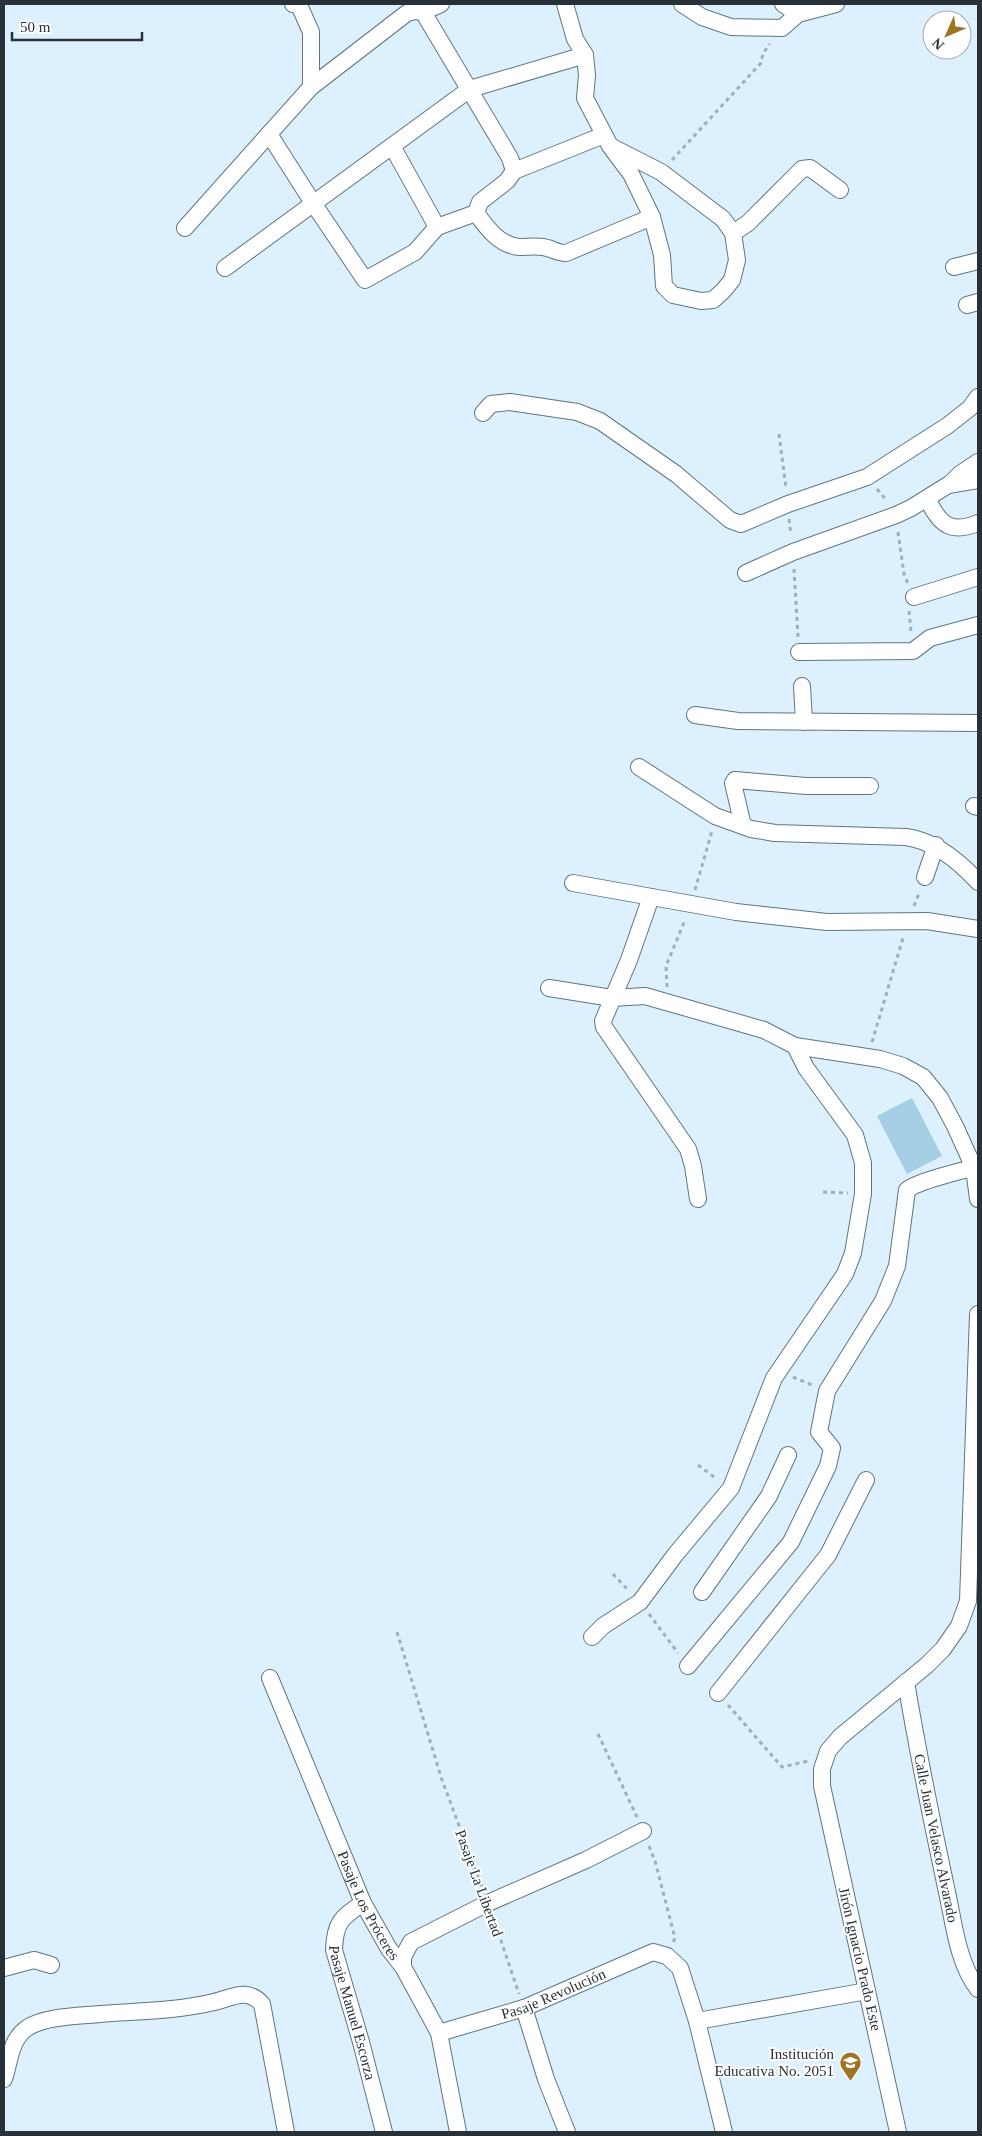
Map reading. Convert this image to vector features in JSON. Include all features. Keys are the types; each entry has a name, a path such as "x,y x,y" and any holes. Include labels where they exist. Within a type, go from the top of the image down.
{"street":[{"path":"293,4 299,5 311,32 311,87"},
{"path":"186,228 311,87 407,13 423,12 442,4"},
{"path":"476,213 480,202 507,181 514,171 607,141 661,172 723,220 733,233 737,260 732,280 713,300 701,301 673,295 664,286 662,255 652,217 631,174 607,141 585,98 587,75 585,54 575,39 565,4"},
{"path":"682,4 702,17 731,28 782,28 798,14 836,4"},
{"path":"783,4 798,14"},
{"path":"423,12 510,158 514,171"},
{"path":"225,268 470,89 585,54"},
{"path":"269,134 313,204 365,280 415,252 437,227 476,213"},
{"path":"392,146 437,227"},
{"path":"733,233 748,223 802,169 810,168 840,190"},
{"path":"476,213 488,230 504,243 518,247 544,247 566,253 652,217"},
{"path":"954,267 978,261"},
{"path":"483,413 491,404 510,402 577,412 600,421 676,474 730,520 741,524 788,504 867,477 947,426 970,408 978,397"},
{"path":"746,573 792,552 896,515 931,496 978,462"},
{"path":"948,485 978,480"},
{"path":"931,496 929,502 933,511 948,526 959,529 978,523"},
{"path":"914,597 934,589 978,577"},
{"path":"799,652 913,651 930,638 978,625"},
{"path":"802,686 804,722"},
{"path":"695,714 738,721 978,723"},
{"path":"639,768 715,816 743,826 774,833 921,839 936,845 978,882"},
{"path":"743,826 733,783 735,780 806,786 870,786"},
{"path":"924,877 936,845"},
{"path":"573,884 736,912 827,922 927,921 978,929"},
{"path":"651,897 629,960 603,1021 604,1027 688,1149 693,1166 698,1199"},
{"path":"549,988 612,998 645,996 764,1030 795,1046 868,1057 903,1066 923,1078 940,1098 952,1119 976,1167 978,1199"},
{"path":"592,1637 603,1626 640,1602 675,1555 730,1488 774,1378 845,1274 853,1253 863,1194 863,1163 855,1135 806,1068 795,1046"},
{"path":"688,1666 792,1542 828,1466 832,1448 819,1432 827,1391 883,1301 897,1266 908,1188 976,1167"},
{"name":"Jirón Ignacio Prado Este","path":"898,2132 822,1786 822,1769 828,1752 840,1737 943,1649 959,1626 968,1601 978,1314"},
{"path":"702,1592 769,1496 788,1455"},
{"path":"718,1693 828,1555 866,1480"},
{"name":"Pasaje Los Próceres","path":"270,1678 363,1903 389,1949 403,1967 439,2033 458,2132"},
{"name":"Calle Juan Velasco Alvarado","path":"906,1682 923,1783 961,1952 972,1982 978,1990"},
{"path":"403,1967 403,1956 411,1942 488,1903 586,1860 643,1831"},
{"name":"Pasaje Manuel Escorza","path":"363,1903 342,1918 334,1935 334,1950 361,2042 384,2132"},
{"name":"Pasaje Revolución","path":"439,2033 524,2008 653,1952 667,1956 680,1968 697,2020"},
{"path":"4,1968 34,1960 51,1966"},
{"path":"724,2132 697,2020 867,1992"},
{"path":"4,2079 13,2043 22,2032 35,2024 64,2017 183,2008 211,2003 238,1994 249,1995 262,2004 286,2132"},
{"path":"524,2008 546,2079 567,2132"}],"path":[{"path":"661,172 762,64 763,53 782,28"},
{"path":"867,477 884,496 896,515 904,574 914,597 909,608 913,651"},
{"path":"868,1057 909,920 924,877"},
{"path":"779,1371 827,1391"},
{"path":"613,1574 640,1602 688,1666"},
{"name":"Pasaje La Libertad","path":"397,1632 440,1777 488,1903 524,2008"},
{"path":"718,1693 782,1766"}],"shaded area":[{"path":"912,1098 942,1156 907,1174 877,1116"}],"place":[{"name":"Institución Educativa No. 2051","path":"850,2082"}]}
